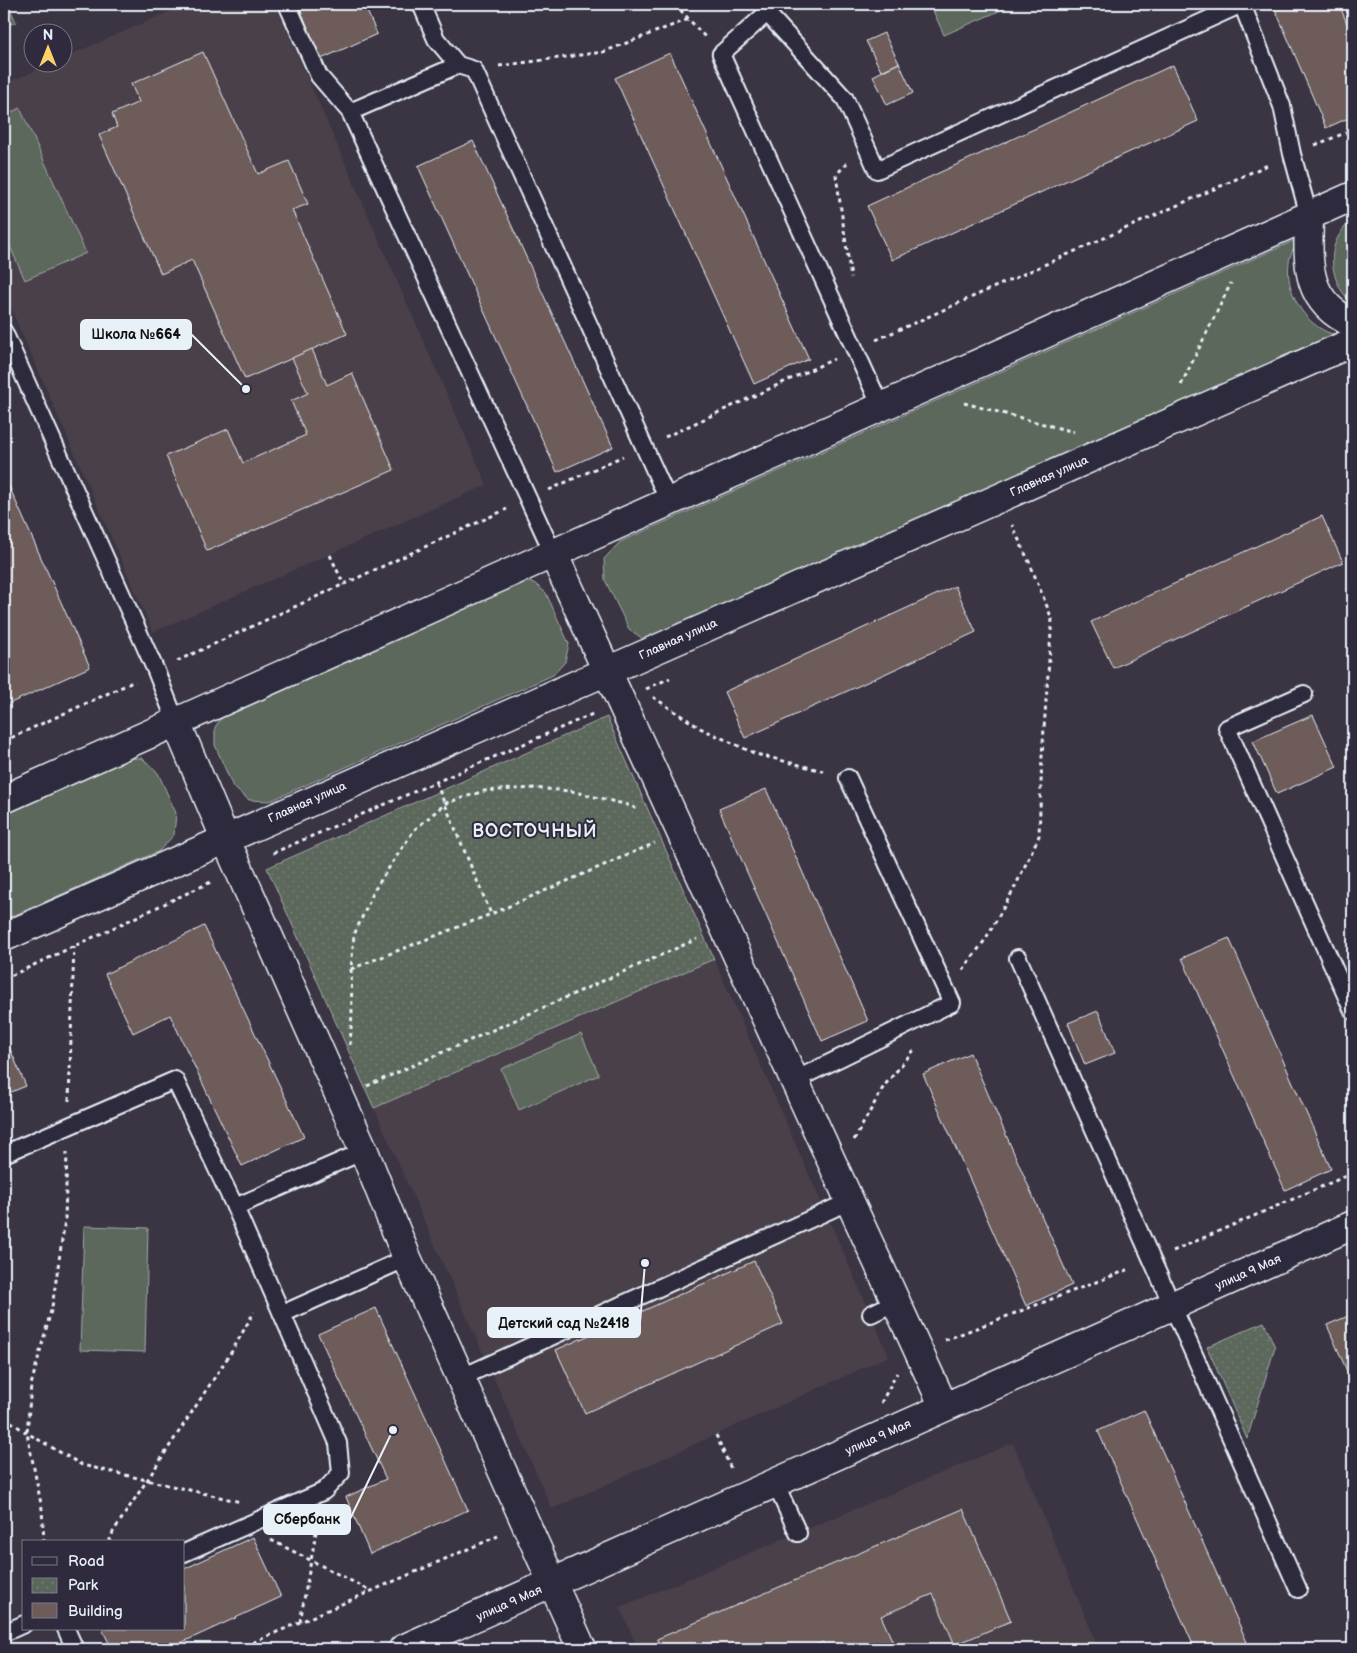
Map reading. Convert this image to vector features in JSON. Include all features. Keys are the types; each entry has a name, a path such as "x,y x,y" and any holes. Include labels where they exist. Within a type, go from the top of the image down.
{"street":[{"path":"4,799 1353,196"},
{"path":"1308,216 1308,255 1312,283 1324,303 1342,318 1353,323"},
{"name":"Главная улица","path":"4,937 1353,342"},
{"path":"553,554 944,1407"},
{"path":"176,722 225,838 364,1151 407,1258 582,1649"},
{"name":"улица 9 Мая","path":"403,1649 1353,1225"}],"lane":[{"path":"287,4 319,76 350,112 553,554"},
{"path":"421,4 436,39 466,67 668,502"},
{"path":"880,407 721,54 767,13 845,99 877,170 1242,4 1282,106 1308,216"},
{"path":"350,112 466,67"},
{"path":"4,332 9,358 156,671 176,722"},
{"path":"1304,694 1227,728 1353,1011"},
{"path":"795,1080 952,1003 848,778"},
{"path":"1018,958 1298,1589"},
{"path":"4,1154 175,1080 235,1207 338,1443 341,1473 324,1491 185,1553"},
{"path":"235,1207 364,1151"},
{"path":"460,1378 850,1201"},
{"path":"282,1314 407,1258"},
{"path":"871,1314 896,1302"},
{"path":"775,1483 798,1533"},
{"path":"4,1633 22,1625"},
{"path":"66,1630 75,1649"}],"path":[{"path":"674,4 721,54"},
{"path":"466,67 603,52 689,19"},
{"path":"836,309 852,286 836,175 851,158 868,149"},
{"path":"1161,426 1251,242"},
{"path":"959,402 1074,432"},
{"path":"952,1003 956,981 990,931 1014,889 1039,836 1042,756 1052,619 1030,564 1008,517"},
{"path":"330,555 344,585"},
{"path":"644,691 700,728 756,754 848,778"},
{"path":"436,783 491,914"},
{"path":"350,1049 352,1013 351,969 354,935 375,889 414,830 446,803 484,791 533,788 571,791 632,806 639,812"},
{"path":"351,969 491,914 659,841"},
{"path":"360,1089 703,937"},
{"path":"44,1540 42,1509 27,1433 31,1385 52,1307 65,1220 74,946"},
{"path":"836,1171 884,1086 914,1049"},
{"path":"110,1540 113,1532 232,1350 269,1285"},
{"path":"873,1406 881,1402 898,1372"},
{"path":"4,1417 27,1433 82,1465 279,1511"},
{"path":"716,1436 732,1471 740,1467"},
{"path":"300,1622 324,1491"},
{"path":"238,1649 526,1524"},
{"path":"244,1526 371,1591"}],"shaded area":[{"path":"187,4 275,4 487,485 153,632 4,293 4,84 32,72 72,72 72,54"},
{"path":"714,959 889,1356 552,1509 374,1108"},
{"path":"1013,1443 1099,1649 638,1649 620,1607"}],"green space":[{"path":"4,4 8,4 16,22 4,27"},
{"path":"930,4 1015,4 944,35"},
{"path":"20,108 86,253 25,280 4,233 4,116"},
{"path":"1353,218 1353,303 1347,298 1336,278 1333,254 1337,239"},
{"path":"1298,239 1290,257 1288,268 1289,279 1296,300 1309,319 1317,326 1329,333 1342,335 646,641 629,629 605,580 604,559 620,542"},
{"path":"514,580 534,583 546,593 569,644 565,662 553,675 270,801 249,800 233,787 215,745 215,727 229,707"},
{"path":"607,717 714,959 374,1108 267,868"},
{"path":"142,758 158,773 176,813 174,835 159,851 4,920 4,811 119,759"},
{"path":"581,1034 599,1075 519,1110 501,1069"},
{"path":"84,1226 148,1228 145,1352 80,1350"},
{"path":"1264,1322 1275,1347 1247,1439 1207,1347"}],"building":[{"path":"298,4 364,4 377,34 321,59"},
{"path":"1273,4 1339,4 1353,38 1353,116 1326,128"},
{"path":"884,33 899,63 881,71 866,41"},
{"path":"203,52 258,174 289,161 308,204 292,210 347,334 245,379 192,260 161,274 99,135 117,127 112,114 139,102 131,84"},
{"path":"670,53 809,359 754,384 615,78"},
{"path":"899,63 913,93 887,105 873,76"},
{"path":"1173,65 1198,121 892,260 867,206"},
{"path":"473,141 613,447 557,472 418,166"},
{"path":"312,349 327,385 352,373 394,470 207,551 166,456 228,429 243,463 306,435 291,401 308,393 292,358"},
{"path":"4,475 90,667 4,706"},
{"path":"1322,516 1343,562 1113,668 1091,622"},
{"path":"955,586 976,632 745,738 724,692"},
{"path":"1313,715 1337,767 1277,794 1253,741"},
{"path":"766,789 868,1021 822,1041 719,809"},
{"path":"204,926 304,1137 242,1166 170,1015 133,1033 105,974"},
{"path":"1229,938 1331,1169 1285,1190 1182,958"},
{"path":"1098,1011 1115,1053 1085,1065 1068,1023"},
{"path":"4,1035 26,1086 4,1095"},
{"path":"970,1053 1072,1285 1026,1306 923,1074"},
{"path":"754,1261 783,1324 585,1413 556,1350"},
{"path":"376,1308 468,1510 370,1554 346,1497 386,1479 318,1334"},
{"path":"1353,1314 1353,1385 1327,1325"},
{"path":"1144,1410 1247,1642 1231,1649 1195,1649 1098,1431"},
{"path":"963,1509 1011,1621 955,1645 933,1594 881,1616 896,1649 826,1649 823,1642 807,1649 661,1649 657,1639"},
{"path":"253,1537 281,1597 168,1649 112,1649 102,1630 185,1630 185,1569"}],"place":[{"name":"Школа №664","path":"246,389"},
{"name":"Детский сад №2418","path":"645,1263"},
{"name":"Сбербанк","path":"393,1430"}],"district":[{"name":"ВОСТОЧНЫЙ","path":"535,831"}]}
